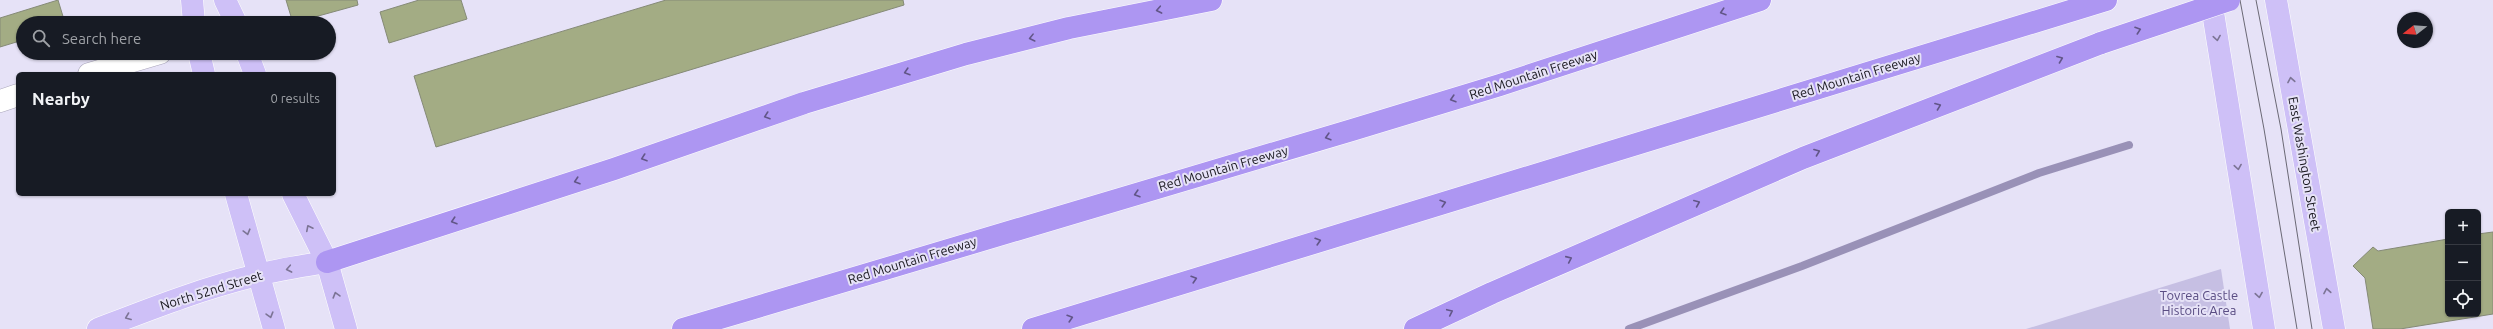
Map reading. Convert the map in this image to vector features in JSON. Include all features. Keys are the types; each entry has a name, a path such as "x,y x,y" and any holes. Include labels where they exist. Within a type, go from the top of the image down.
{"highway":[{"path":"327,262 614,168 804,103 966,54 1069,28 1211,0"},
{"name":"Red Mountain Freeway","path":"683,329 1404,114 1760,0"},
{"path":"1415,329 1492,293 1803,158 2101,43 2229,0"},
{"name":"Red Mountain Freeway","path":"1033,329 2097,3"}],"main road":[{"path":"192,0 193,16"},
{"path":"225,0 233,16"},
{"path":"2211,0 2264,329"},
{"name":"East Washington Street","path":"2276,0 2334,329"},
{"path":"201,60 204,72"},
{"path":"250,60 254,72"},
{"path":"237,196 274,329"},
{"path":"294,196 327,262 346,329"},
{"name":"North 52nd Street","path":"98,329 158,306 258,275 327,262"}],"street":[{"path":"96,72 136,60"},
{"path":"0,101 16,96"}],"green space":[{"name":"Tovrea Castle Historic Area","path":"2221,269 2230,329 2026,329"}],"building":[{"path":"58,0 63,16 16,16 16,42 0,47 0,18"},
{"path":"286,0 357,0 358,5 318,16 291,16"},
{"path":"419,0 461,0 467,19 389,43 380,12"},
{"path":"666,0 903,0 904,5 436,147 414,76"},
{"path":"2493,232 2493,314 2481,316 2481,245 2481,234"},
{"path":"2445,240 2445,317 2474,317 2400,329 2373,329 2365,278 2353,266 2373,247 2378,251"}],"waterway":[{"path":"1629,329 1802,266 2039,173 2129,145"}],"tram line":[{"path":"2240,0 2264,129 2297,329"},
{"path":"2256,0 2281,129 2312,329"}]}
